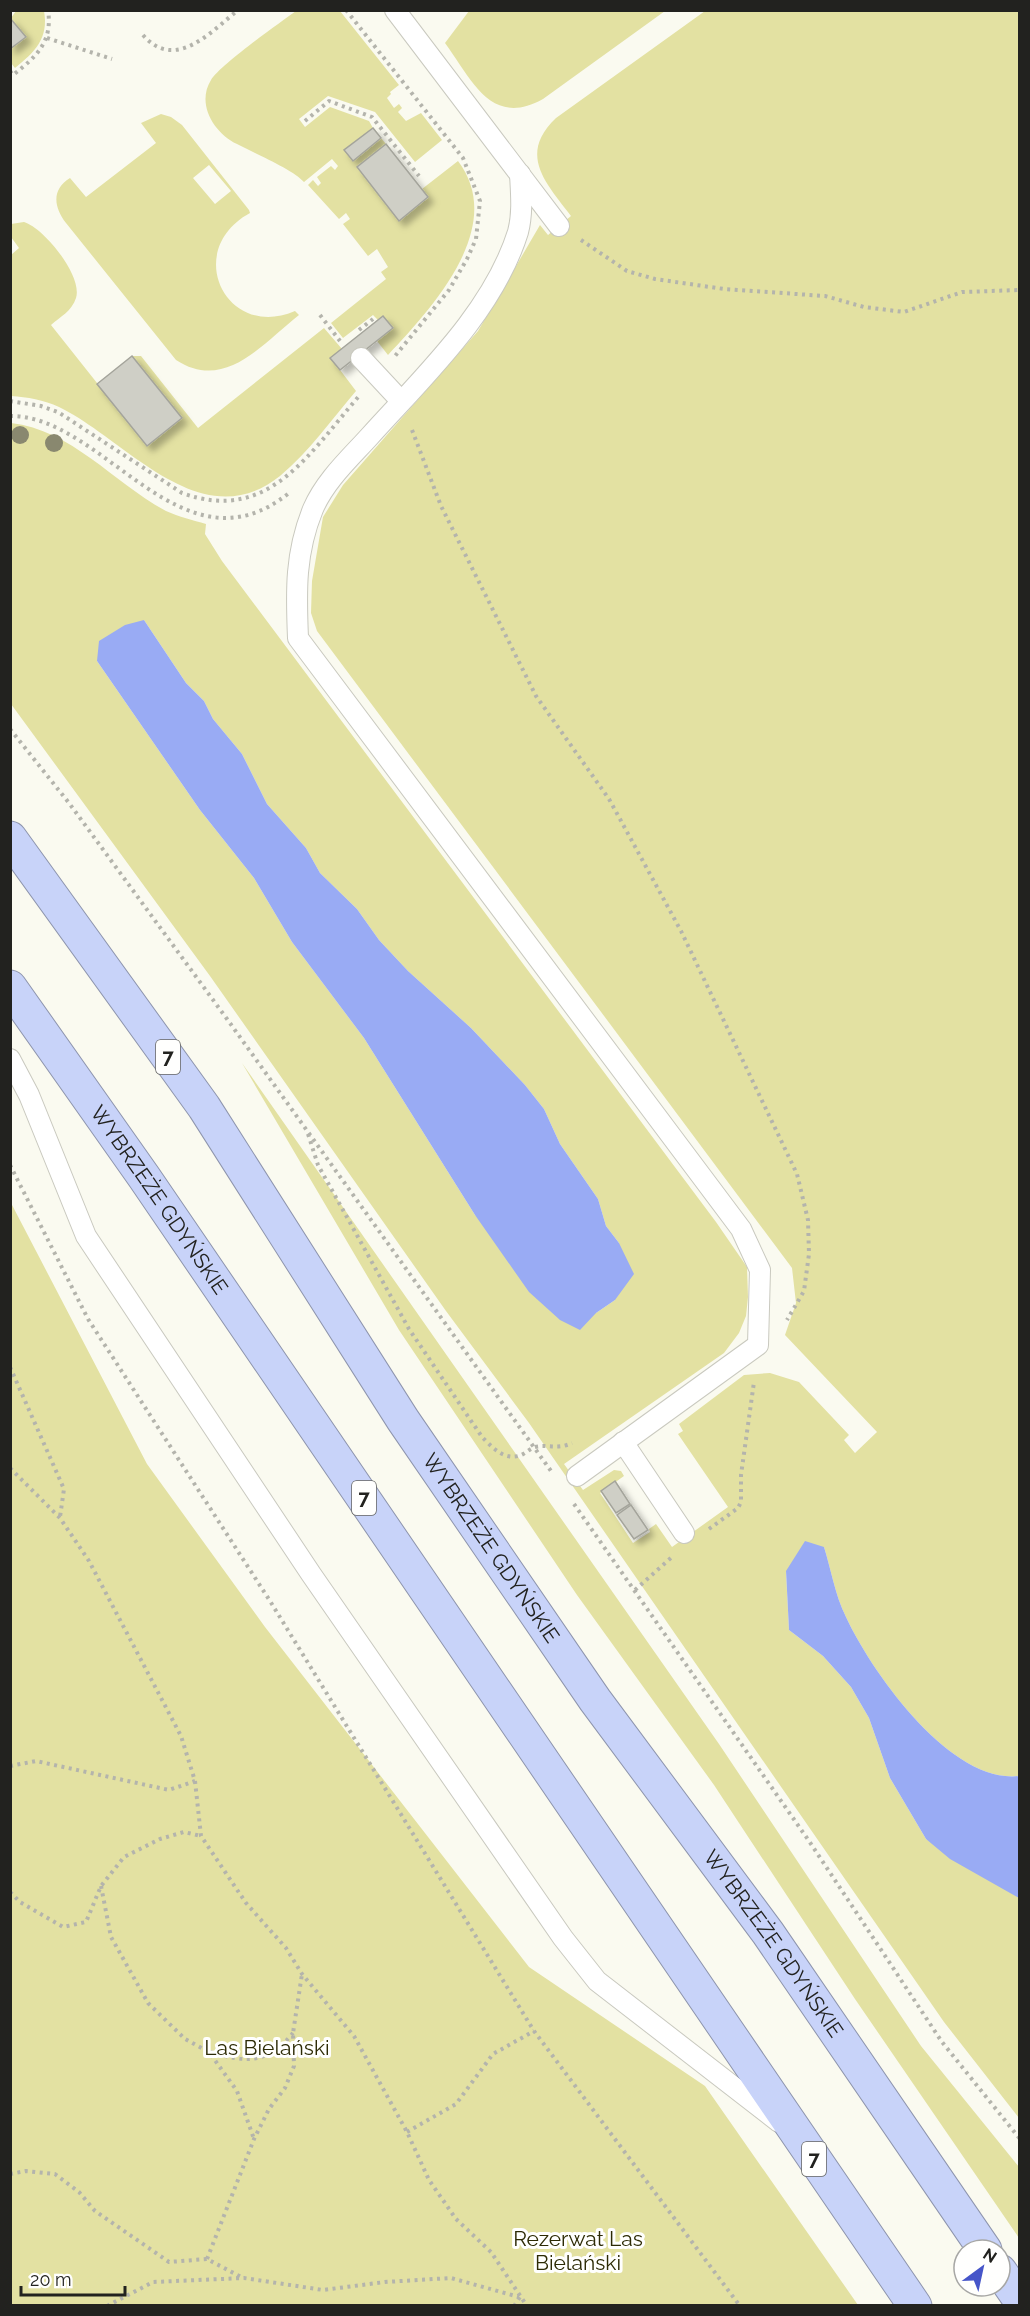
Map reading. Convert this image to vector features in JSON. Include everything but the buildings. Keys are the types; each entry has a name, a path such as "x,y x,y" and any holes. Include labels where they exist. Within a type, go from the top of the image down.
{"highway":[{"name":"WYBRZEŻE GDYŃSKIE","path":"10,838 204,1107 403,1420 595,1700 768,1934 978,2238"},
{"name":"WYBRZEŻE GDYŃSKIE","path":"10,987 150,1186 915,2306"}],"lane":[{"path":"395,10 559,226"},
{"path":"520,174 522,205 518,231 509,254 469,322 334,476 314,506 303,537 296,574 298,638 741,1229 760,1270 758,1345 577,1476"},
{"path":"361,358 376,377 401,401"},
{"path":"10,1059 29,1095 86,1236 311,1574 563,1938 597,1982 800,2138"},
{"path":"623,1442 694,1533"}],"path":[{"path":"10,71 13,75 35,57 47,38 48,10"},
{"path":"143,35 157,47 184,49 196,43 238,10"},
{"path":"10,401 33,404 58,412 182,493 212,501 227,502 254,497 288,476 376,377 449,290 476,239 480,201 463,158 346,10"},
{"path":"47,38 112,59"},
{"path":"305,121 329,101 372,117 419,176"},
{"path":"559,226 627,271 655,279 825,296 864,307 904,312 962,292 1020,290"},
{"path":"320,315 342,344 350,338"},
{"path":"357,332 373,319"},
{"path":"401,401 441,507 536,696 609,799 620,819 681,931 797,1174 808,1220 809,1254 804,1291 785,1324 758,1345 741,1475 741,1502 738,1508 694,1533"},
{"path":"10,416 45,423 72,437 153,494 183,509 219,517 240,516 276,504 296,488"},
{"path":"10,729 76,813 307,1130 554,1476"},
{"path":"307,1130 318,1165 410,1329 482,1437 504,1455 516,1457 534,1447"},
{"path":"10,1165 88,1319 270,1601 534,2031 740,2306"},
{"path":"10,1367 64,1489 60,1518"},
{"path":"10,1468 60,1518 89,1561 181,1736 195,1780 201,1836 246,1903 286,1948 302,1974 354,2036 408,2132 429,2180 456,2219 491,2252 527,2306"},
{"path":"568,1495 809,1841 942,2042 1020,2139"},
{"path":"635,1590 677,1552"},
{"path":"10,1766 36,1761 169,1790 195,1780"},
{"path":"10,1892 20,1902 63,1927 86,1922 101,1886 124,1857 160,1839 184,1832 201,1836"},
{"path":"101,1886 111,1937 148,2002 185,2039 209,2052 236,2060 260,2058 279,2050 293,2033"},
{"path":"207,2259 254,2139 269,2109 285,2088 294,2066 293,2033 302,1974"},
{"path":"408,2132 456,2104 493,2054 534,2031"},
{"path":"209,2052 237,2091 254,2139"},
{"path":"10,2174 26,2171 55,2174 79,2192 95,2211 169,2262 207,2259 244,2278"},
{"path":"106,2306 153,2282 244,2278 323,2290 385,2282 451,2278 520,2297"},
{"path":"514,2306 520,2297"}],"green space":[{"path":"16,11 44,11 45,21 39,44 15,68 11,63 11,49 25,37 11,18"},
{"path":"296,11 340,11 399,85 390,92 387,98 394,108 399,104 402,108 398,112 406,121 421,113 442,140 415,162 375,112 328,96 299,119 305,127 330,107 369,121 373,128 345,151 353,160 381,138 386,144 357,167 399,220 428,198 422,189 458,161 471,186 474,213 469,239 458,266 424,315 388,355 377,341 393,328 383,316 378,320 373,315 343,338 331,323 386,279 381,272 388,267 377,249 368,256 343,224 350,219 346,213 339,219 308,185 313,180 318,186 321,183 317,177 331,166 335,170 338,166 332,159 304,182 283,167 237,144 221,133 207,108 207,89 216,73"},
{"path":"469,11 665,11 543,99 525,106 510,108 496,104 474,85 445,43"},
{"path":"705,11 1019,11 1019,1776 993,1774 966,1762 916,1720 874,1666 858,1640 839,1600 824,1547 786,1572 789,1630 823,1656 851,1687 869,1718 890,1778 926,1839 1019,1898 1019,2118 944,2022 529,1423 446,1311 210,976 11,704 11,423 54,436 92,459 166,511 206,524 205,534 222,561 716,1222 747,1267 746,1316 739,1333 724,1353 564,1464 583,1490 614,1470 621,1471 624,1476 600,1493 633,1543 650,1532 649,1529 656,1524 672,1547 728,1507 678,1434 683,1431 679,1424 744,1375 770,1373 799,1382 849,1435 844,1440 855,1453 877,1432 785,1335 796,1303 792,1268 317,631 311,613 312,581 323,517 343,485 478,331 540,225 548,235 571,216 545,181 537,157 544,132 556,118","holes":["144,620 186,683 204,701 213,719 242,754 267,804 306,848 320,873 357,909 379,940 408,971 471,1028 525,1085 544,1109 560,1144 598,1199 606,1226 619,1243 615,1300 596,1313 475,1215 364,1038 292,942 254,878 200,810 97,661"]},
{"path":"161,114 171,117 182,125 249,210 250,213 230,229 219,248 216,268 221,287 233,303 249,314 270,317 295,311 299,315 257,350 227,367 211,371 194,368 176,360 66,223 59,211 57,193 70,178 86,197 156,143 141,123","holes":["209,165 231,191 215,204 193,178"]},
{"path":"24,222 42,233 60,254 74,278 77,289 72,307 51,325 147,446 182,418 132,356 141,356 198,428 324,328 342,349 331,358 356,391 291,467 280,476 251,492 222,496 193,491 165,478 85,422 59,407 35,399 11,396 11,255 19,248 11,237 11,224"},
{"path":"242,1063 719,1744 921,2046 1019,2167 1019,2238 855,1999 714,1785 577,1595 399,1330"},
{"name":"Las Bielański","path":"11,1203 147,1464 265,1627 529,1967 705,2086 858,2305 11,2305"}],"water":[{"path":"144,620 186,683 204,701 213,719 242,754 267,804 306,848 320,873 357,909 379,940 408,971 471,1028 525,1085 544,1109 560,1144 598,1199 606,1226 619,1243 634,1274 615,1300 596,1313 580,1330 560,1320 529,1292 475,1215 364,1038 292,942 254,878 200,810 97,661 99,641 125,625"},
{"path":"805,1541 824,1547 839,1600 858,1640 874,1666 916,1720 966,1762 993,1774 1019,1776 1019,1898 950,1859 926,1839 890,1778 869,1718 851,1687 823,1656 789,1630 786,1571"}],"park label":[{"name":"Rezerwat Las Bielański","path":"578,2251"}]}
